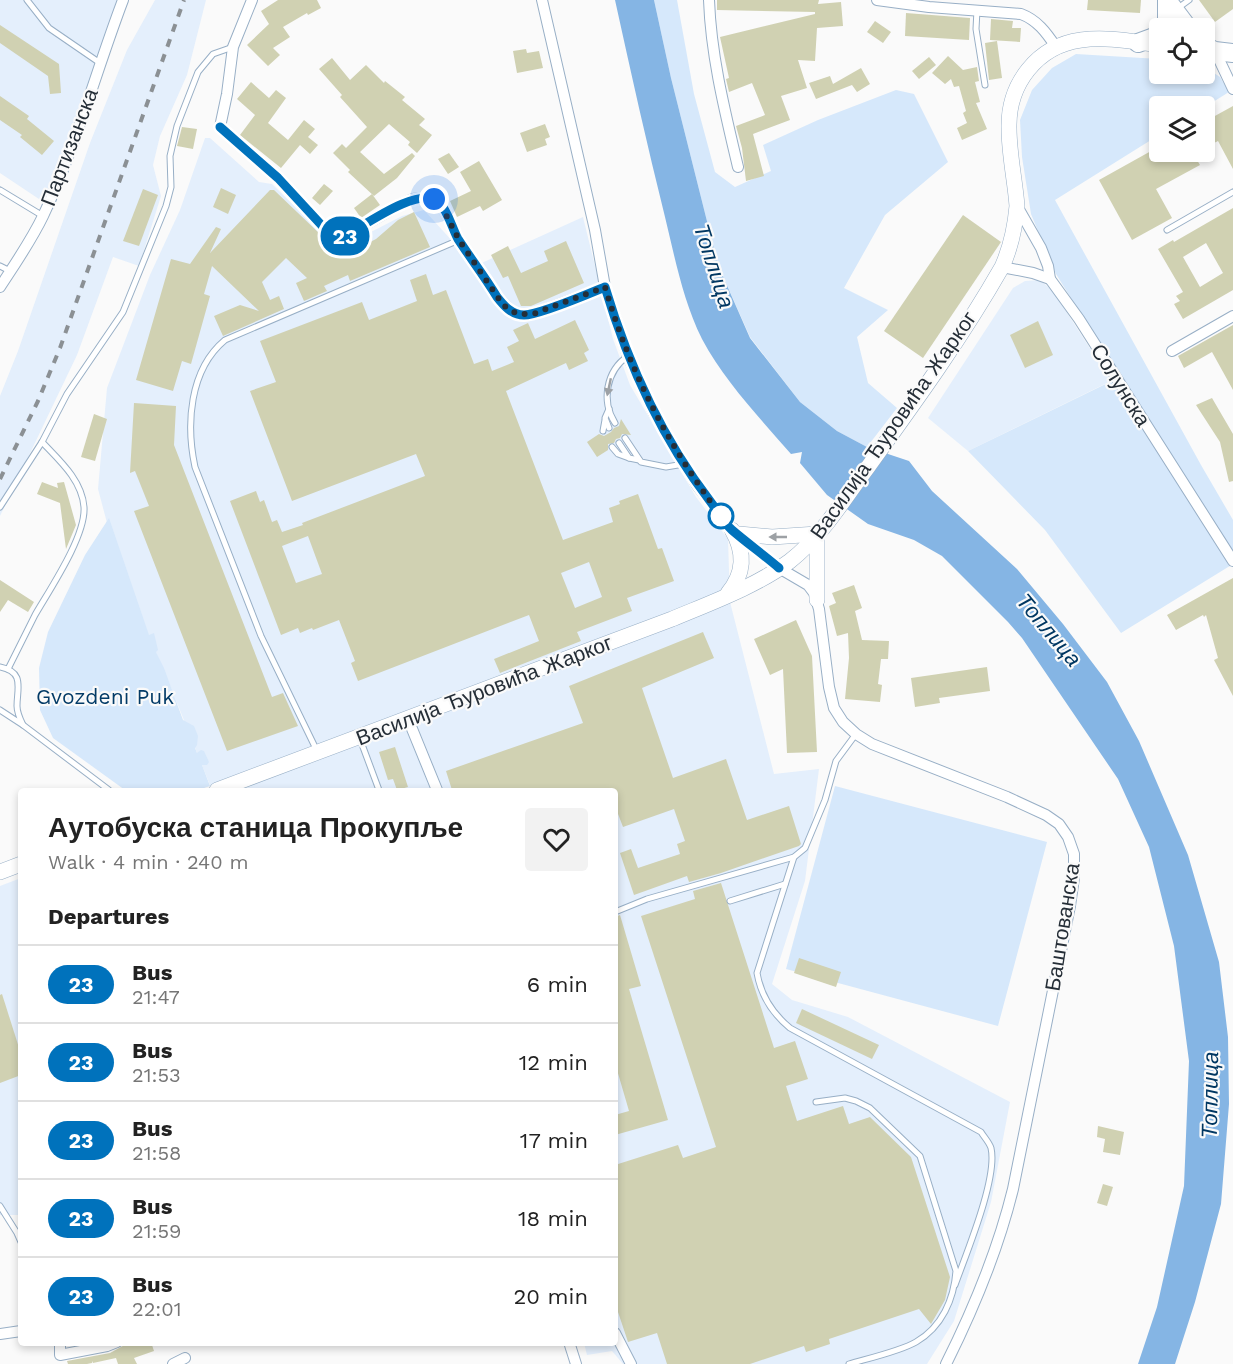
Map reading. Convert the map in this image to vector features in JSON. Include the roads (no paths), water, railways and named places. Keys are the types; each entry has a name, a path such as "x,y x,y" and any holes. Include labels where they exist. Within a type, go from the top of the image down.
{"main road":[{"path":"1168,18 1177,3"},
{"path":"1177,3 1184,18"},
{"name":"Василија Ђуровића Жарког","path":"222,788 672,619 725,596 779,568 803,550 819,532 916,400 1002,267 1012,242 1017,206 1009,128 1011,105 1017,84 1041,56 1056,47 1083,39 1149,44"},
{"path":"1138,43 1149,39"},
{"path":"1215,50 1233,53"},
{"path":"725,596 738,577 742,562 741,547 736,532 772,537 819,532 817,600"},
{"path":"0,872 18,865"}],"street":[{"name":"Партизанска","path":"0,287 5,269 43,216 67,159 123,0"},
{"path":"252,0 233,47 220,127 278,178 326,230 338,236 347,235 407,202 428,197 439,202 459,240 503,305 517,314 533,314 605,287"},
{"path":"542,0 595,231 605,287 628,356 654,413 697,485 736,532 779,568 808,585 817,600"},
{"path":"709,0 722,99 738,167"},
{"path":"878,0 929,7 960,4 977,10 1021,14 1030,18 1047,34 1056,47"},
{"path":"1215,60 1233,89"},
{"name":"Солунска","path":"1017,206 1041,248 1050,279 1079,319 1233,561"},
{"path":"1002,267 1050,279"},
{"path":"1172,351 1233,316"},
{"name":"Баштованска","path":"817,600 831,698 837,714 856,734 884,749 1007,797 1046,815 1059,824 1074,854 1074,878 1070,906 1008,1207 982,1285 946,1364"},
{"path":"408,719 436,788"},
{"path":"0,1334 18,1331"},
{"path":"618,1339 631,1364"},
{"path":"61,1359 103,1346"},
{"path":"570,1346 576,1364"},
{"path":"173,1364 185,1358"}],"lane":[{"path":"27,0 49,28 100,63"},
{"path":"977,10 976,29 985,85"},
{"path":"0,507 42,442 67,394 123,312 166,206 171,187 170,156 177,126 198,72 213,54 233,47"},
{"path":"0,190 43,216"},
{"path":"1167,230 1233,192"},
{"path":"318,753 261,636 195,467 191,448 191,407 204,366 211,354 225,340 459,240"},
{"path":"615,423 610,414 607,399 610,381 617,363 628,356"},
{"path":"603,431 609,408"},
{"path":"605,418 609,428"},
{"path":"625,438 641,462"},
{"path":"8,669 74,543 83,515 82,499 76,483 42,442"},
{"path":"619,443 628,458"},
{"path":"612,447 618,454 641,462 666,467 684,464"},
{"path":"0,667 13,672 19,683 17,705 23,725"},
{"path":"0,710 107,788"},
{"path":"618,911 657,896 794,857 805,848 825,800 836,761 856,734"},
{"path":"359,737 379,788"},
{"path":"794,857 757,973 760,990 778,1018 790,1028 981,1131 990,1146 992,1163 984,1203 950,1305 934,1328 916,1343 849,1364"},
{"path":"730,901 785,884"},
{"path":"816,1102 845,1098 870,1108 920,1156 956,1271 955,1285"},
{"path":"0,1206 18,1237"}],"water":[{"name":"Топлица","path":"615,0 654,0 718,265 750,338 800,402 837,431 867,447 909,461 932,491 1017,569 1107,682 1139,741 1188,855 1219,962 1228,1037 1229,1104 1221,1204 1195,1302 1175,1364 1138,1364 1157,1307 1184,1186 1189,1061 1174,946 1149,847 1118,779 1022,638 1008,622 942,556 914,540 868,524 827,495 800,463 802,452 791,454 744,399 711,355 695,325 680,279"}],"railway":[{"path":"0,479 38,401 60,348 184,0"}],"park label":[{"name":"Gvozdeni Puk","path":"105,696"}]}
